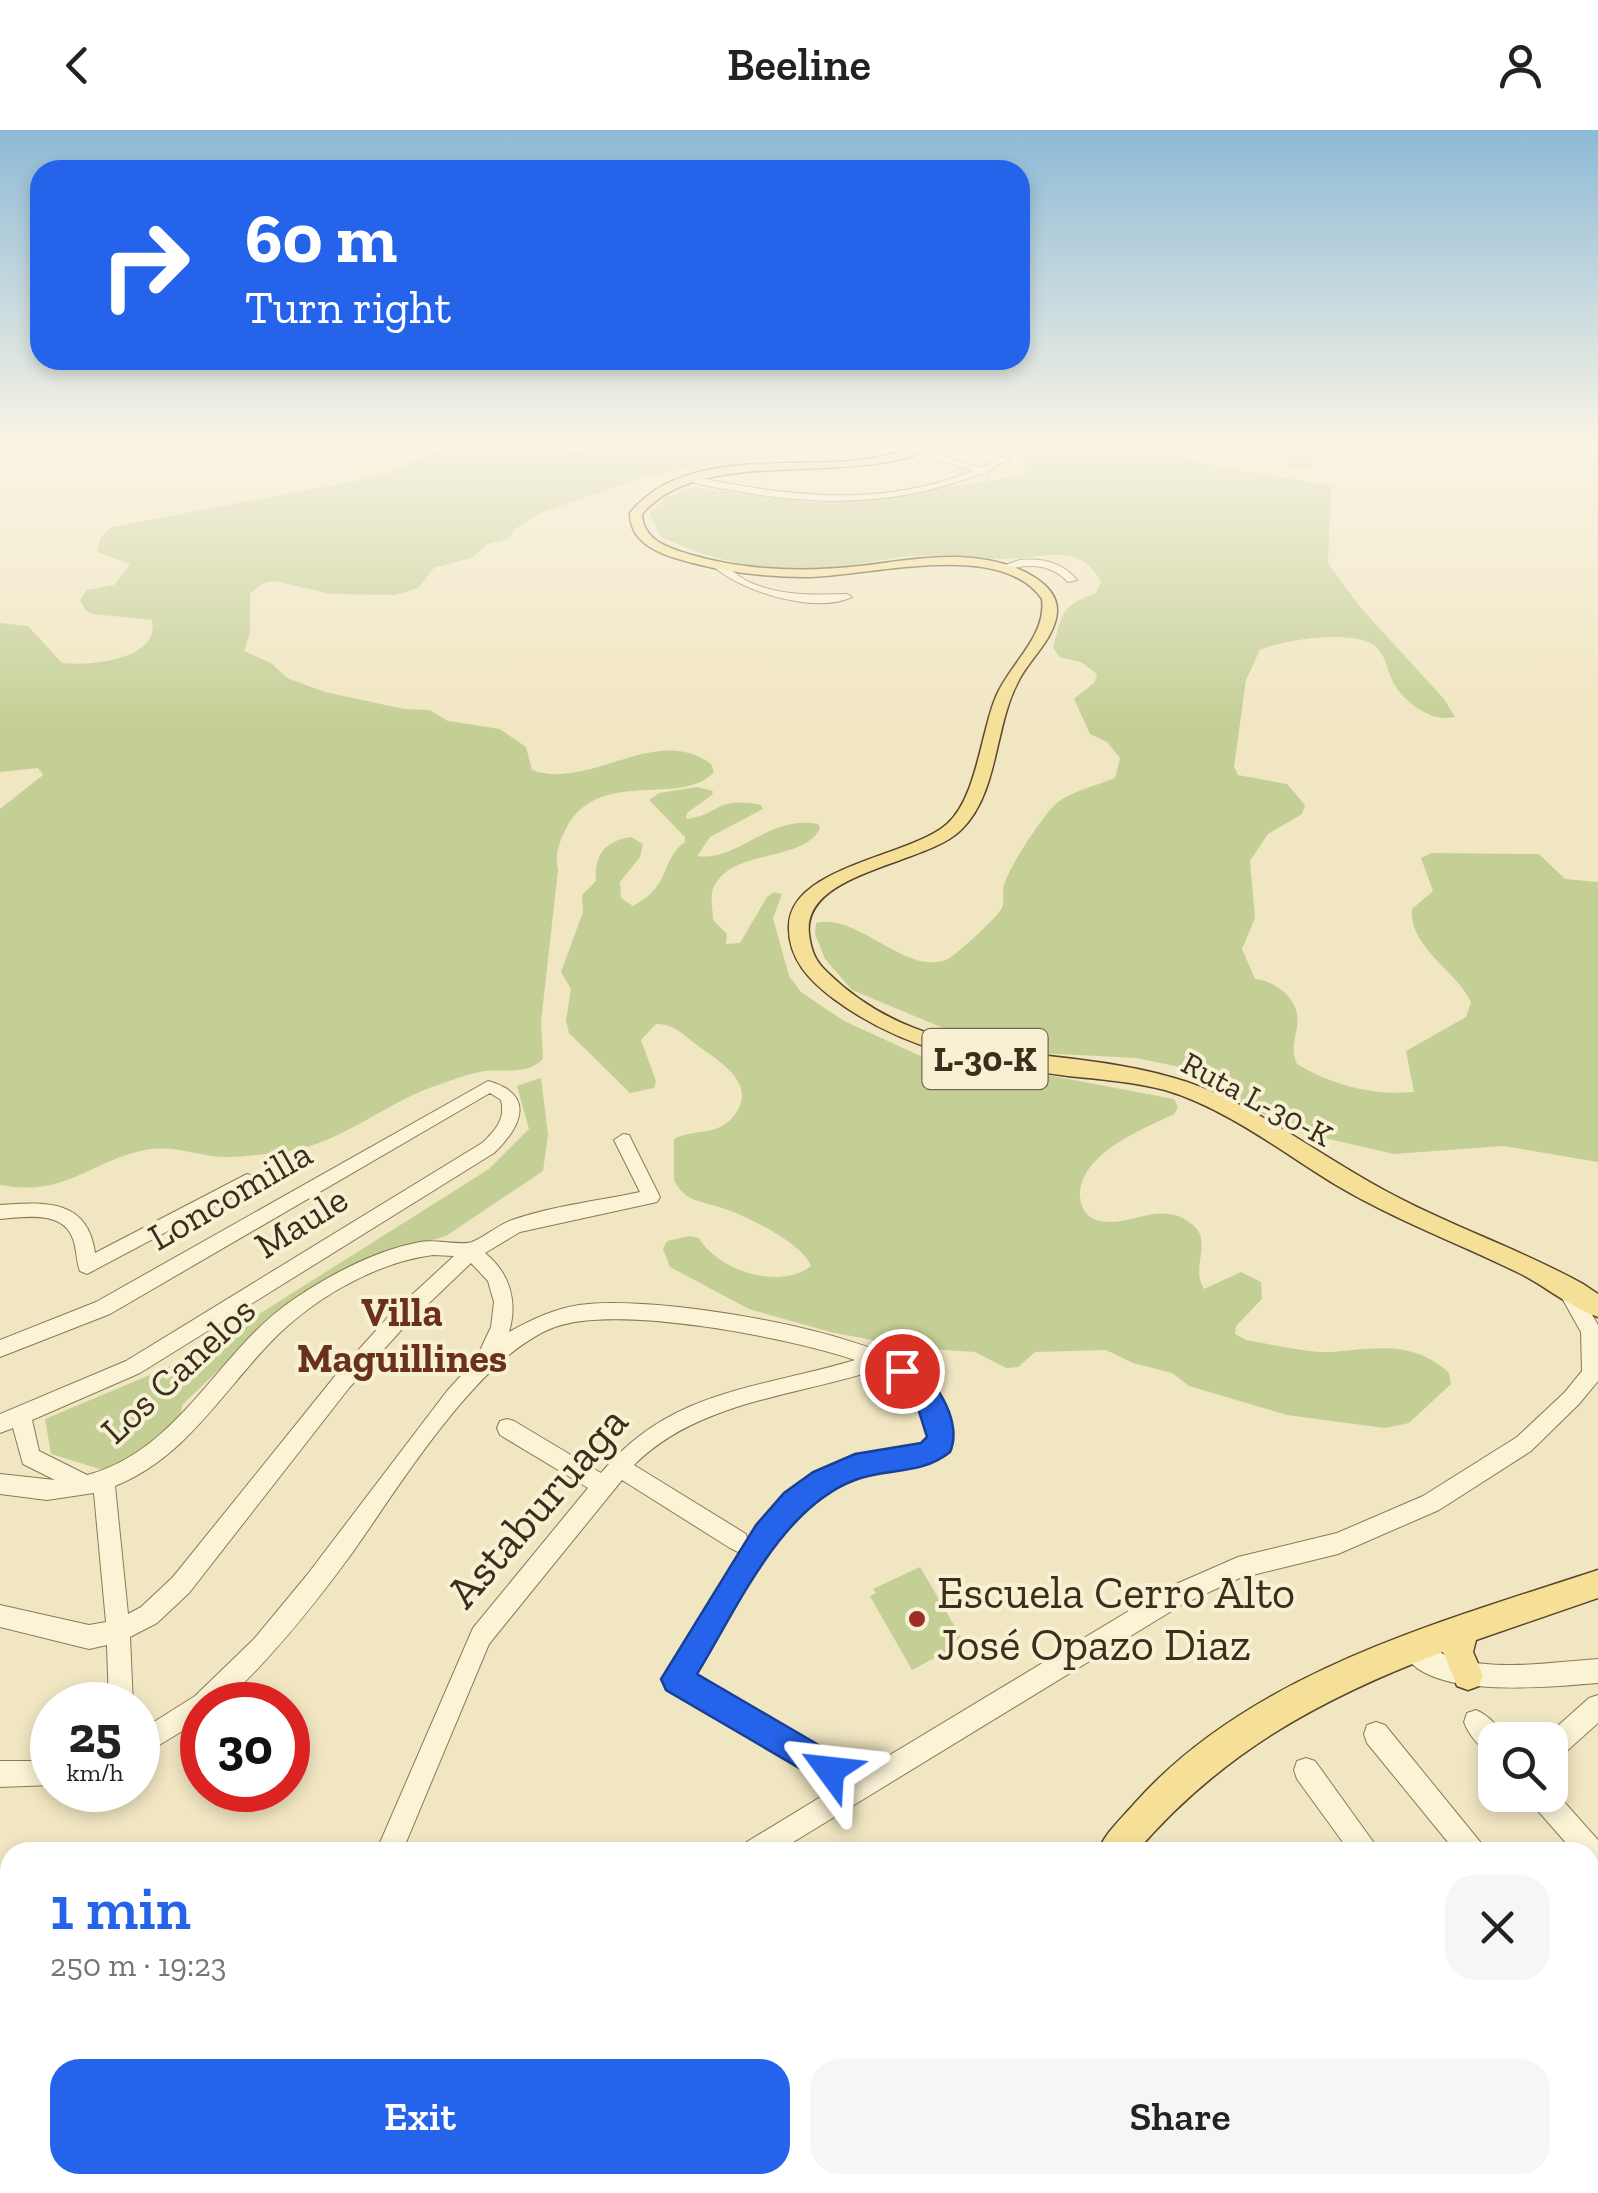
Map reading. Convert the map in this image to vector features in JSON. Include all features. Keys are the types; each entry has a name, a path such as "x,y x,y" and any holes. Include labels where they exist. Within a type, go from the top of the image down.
{"main road":[{"name":"Ruta L-30-K","path":"643,535 663,549 718,565 796,572 946,561 1001,568 1038,586 1052,609 1003,695 988,753 964,815 946,835 928,846 850,872 813,897 802,914 798,932 801,949 815,972 871,1017 945,1050 999,1062 1139,1077 1194,1093 1397,1208 1562,1283"},
{"name":"L-30-K","path":"1562,1283 1598,1307"},
{"path":"1123,1842 1173,1786 1234,1736 1293,1700 1362,1666 1598,1584"},
{"path":"1464,1630 1458,1653 1468,1676"}],"street":[{"path":"1001,568 1037,562 1065,571 1072,580"},
{"path":"718,565 733,579 762,591 795,597 847,596"},
{"name":"Loncomilla","path":"0,1348 103,1308 488,1087"},
{"name":"Maule","path":"10,1421 134,1367 488,1148 503,1134 512,1116 510,1098 504,1091 488,1087"},
{"path":"0,1616 75,1637 118,1631 149,1615 172,1596 342,1382 397,1321 470,1252 515,1226 651,1198 623,1140"},
{"path":"0,1212 43,1209 70,1218 82,1235 87,1266 247,1181"},
{"name":"Los Canelos","path":"4,1483 39,1491 93,1481 148,1458 277,1324 316,1294 417,1250 448,1248 470,1252"},
{"path":"228,1682 300,1600 482,1362 501,1326 504,1302 492,1272 470,1252"},
{"path":"770,1842 1175,1596 1238,1568 1370,1531 1465,1485 1524,1444 1595,1370 1591,1331 1562,1283"},
{"path":"482,1362 544,1322 597,1312 708,1319 816,1341 879,1361 916,1381 940,1426 940,1444 927,1454 855,1466 823,1481 794,1502 766,1535 676,1679 860,1787"},
{"name":"Astaburuaga","path":"393,1842 482,1636 640,1444 678,1419 879,1361"},
{"path":"10,1421 30,1457"},
{"path":"507,1428 604,1486"},
{"name":"Los Canelos","path":"4,1483 30,1457 93,1481"},
{"path":"619,1467 738,1541"},
{"path":"93,1481 118,1631 119,1682"},
{"path":"1414,1650 1444,1670 1468,1676 1598,1671"},
{"path":"1568,1734 1598,1707"},
{"path":"1376,1734 1464,1842"},
{"path":"1306,1770 1357,1842"},
{"path":"0,1774 30,1773"},
{"path":"1556,1812 1582,1842"}],"green space":[{"path":"511,535 488,544 471,558 434,568 418,588 395,595 330,594 275,581 263,583 250,594 250,633 244,651 271,663 287,678 325,692 404,709 430,710 448,721 500,729 526,747 532,770 554,774 577,772 645,753 668,751 690,753 711,764 714,772 699,782 616,793 595,800 578,812 564,833 557,855 541,1022 543,1059 523,1069 463,1076 303,1148 228,1157 145,1150 60,1182 23,1187 0,1185 0,809 43,775 38,768 0,772 0,623 28,626 62,663 120,658 145,644 152,633 152,620 93,614 86,611 80,600 87,590 114,585 130,564 97,552 101,537"},
{"path":"1329,535 1328,563 1360,607 1444,699 1455,717 1427,714 1410,703 1392,680 1378,649 1365,641 1319,638 1260,650 1246,680 1234,767 1238,775 1287,784 1305,805 1302,814 1268,834 1250,861 1255,918 1242,949 1255,979 1281,990 1295,1007 1297,1064 1353,1087 1414,1092 1406,1051 1466,1017 1471,1002 1425,947 1413,923 1412,909 1433,891 1421,858 1432,853 1539,854 1565,879 1598,882 1598,1162 1503,1146 1394,1154 1294,1131 1175,1066 1136,1058 1038,1053 960,1035 852,990 825,959 815,934 816,923 848,926 914,959 946,960 999,913 1004,885 1013,866 1052,808 1071,795 1115,778 1120,758 1107,742 1090,734 1074,699 1095,682 1097,674 1081,662 1059,657 1053,647 1064,612 1096,593 1101,582 1082,561 1058,555 1005,559 914,556 840,567 764,567 701,553 660,536"},
{"path":"697,787 713,791 712,795 687,813 686,819 726,804 761,805 763,809 710,837 697,856 726,852 783,826 818,824 820,829 797,847 749,861 722,876 713,889 712,904 713,920 727,934 726,944 740,943 767,897 774,892 782,894 773,918 789,976 801,992 844,1021 936,1063 1047,1075 1174,1099 1178,1107 1174,1114 1115,1145 1090,1168 1082,1181 1080,1196 1086,1214 1108,1222 1169,1214 1193,1225 1201,1239 1199,1272 1204,1289 1241,1272 1261,1282 1262,1299 1236,1326 1235,1334 1246,1340 1322,1352 1379,1348 1408,1351 1436,1362 1449,1373 1451,1384 1409,1423 1385,1428 1287,1415 1189,1386 1172,1373 1133,1363 1106,1350 1035,1352 1018,1367 1006,1368 975,1352 915,1348 830,1332 749,1309 670,1267 663,1249 667,1241 689,1236 699,1238 734,1268 766,1277 783,1277 811,1266 797,1248 771,1230 688,1196 674,1180 674,1139 726,1124 740,1106 740,1085 726,1067 678,1030 656,1024 641,1040 656,1081 654,1088 630,1093 569,1033 566,1021 571,989 561,972 583,912 582,895 596,881 599,857 608,846 622,839 631,837 643,844 640,857 620,882 621,898 633,906 646,898 685,842 685,837 649,800 659,793"},
{"path":"541,1078 548,1135 543,1171 446,1236 392,1252 272,1319 182,1405 181,1417 139,1456 106,1471 51,1454 45,1419 188,1359 489,1169 529,1129 517,1086"},
{"name":"Escuela Cerro Alto José Opazo Diaz","path":"920,1567 964,1642 912,1670 870,1596 876,1593 873,1589"}],"place":[{"name":"Escuela Cerro Alto José Opazo Diaz","path":"917,1619"}],"district":[{"name":"Villa Maguillines","path":"402,1335"}],"route":[{"path":"830,1770 676,1679 766,1535 794,1502 823,1481 855,1466 927,1454 940,1444 942,1432 926,1396 916,1381 902,1371"}]}
